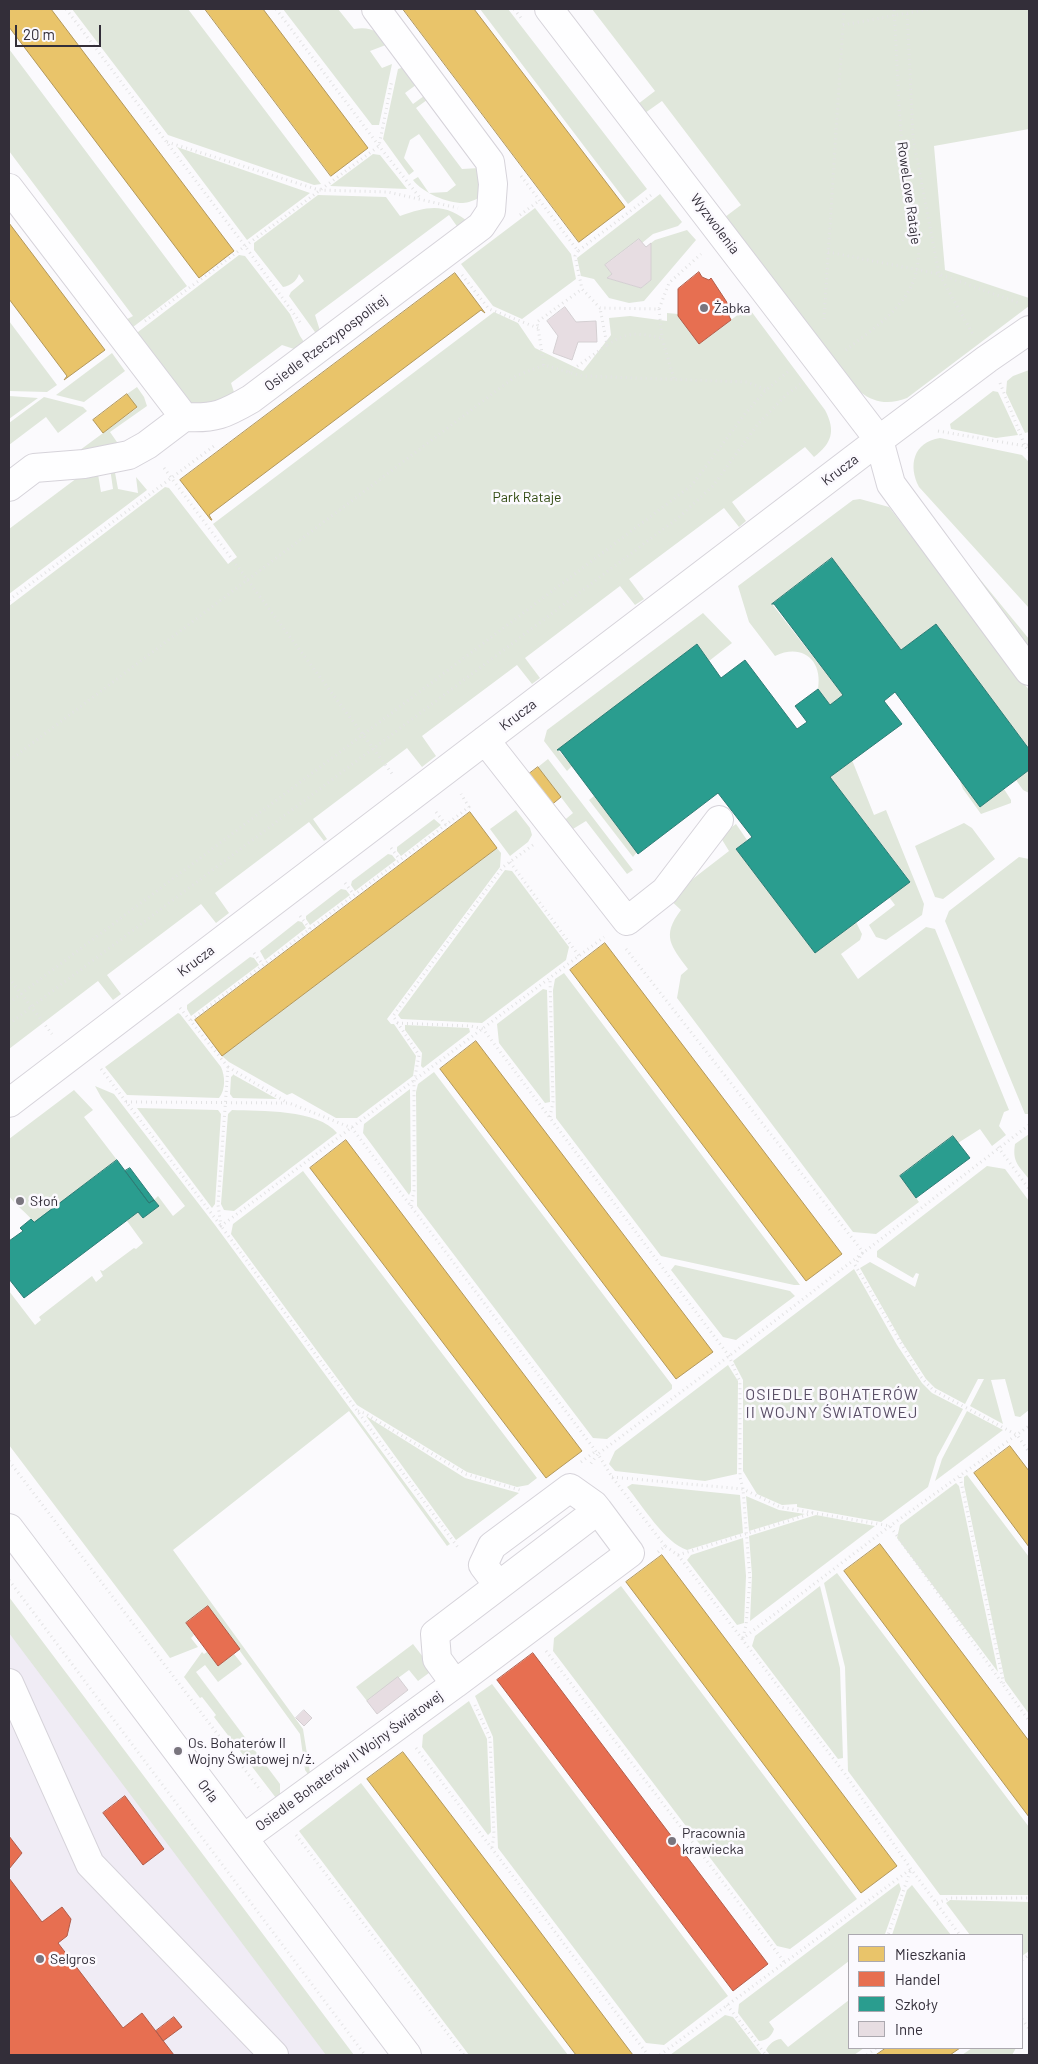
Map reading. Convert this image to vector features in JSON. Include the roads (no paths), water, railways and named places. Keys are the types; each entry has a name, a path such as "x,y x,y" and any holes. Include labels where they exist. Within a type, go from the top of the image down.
{"street":[{"name":"Osiedle Rzeczypospolitej","path":"184,417 201,418 225,413 251,399 481,226 491,210 493,184 490,162 376,9"},
{"name":"Wyzwolenia","path":"549,9 879,440"},
{"path":"9,188 184,417 147,445 129,455 110,460 34,468 9,487"},
{"name":"Krucza","path":"9,1103 879,440 1029,330"},
{"path":"879,440 891,484 1029,671"},
{"path":"485,740 543,814 619,926 665,891 719,820"},
{"name":"Osiedle Bohaterów II Wojny Światowej","path":"244,1838 630,1553 572,1478 492,1546 491,1575"},
{"name":"Osiedle Bohaterów II Wojny Światowej","path":"455,1684 437,1659 435,1634 491,1575 598,1510"},
{"name":"Orla","path":"9,1528 407,2055"},
{"path":"9,1683 90,1864 274,2055"}],"place":[{"name":"Żabka","path":"704,308"},
{"name":"Słoń","path":"20,1201"},
{"name":"Os. Bohaterów II Wojny Światowej n/ż.","path":"178,1751"},
{"name":"Pracownia krawiecka","path":"672,1841"},
{"name":"Selgros","path":"40,1959"}],"district":[{"name":"OSIEDLE BOHATERÓW II WOJNY ŚWIATOWEJ","path":"832,1404"}],"park label":[{"name":"Park Rataje","path":"527,497"}]}
